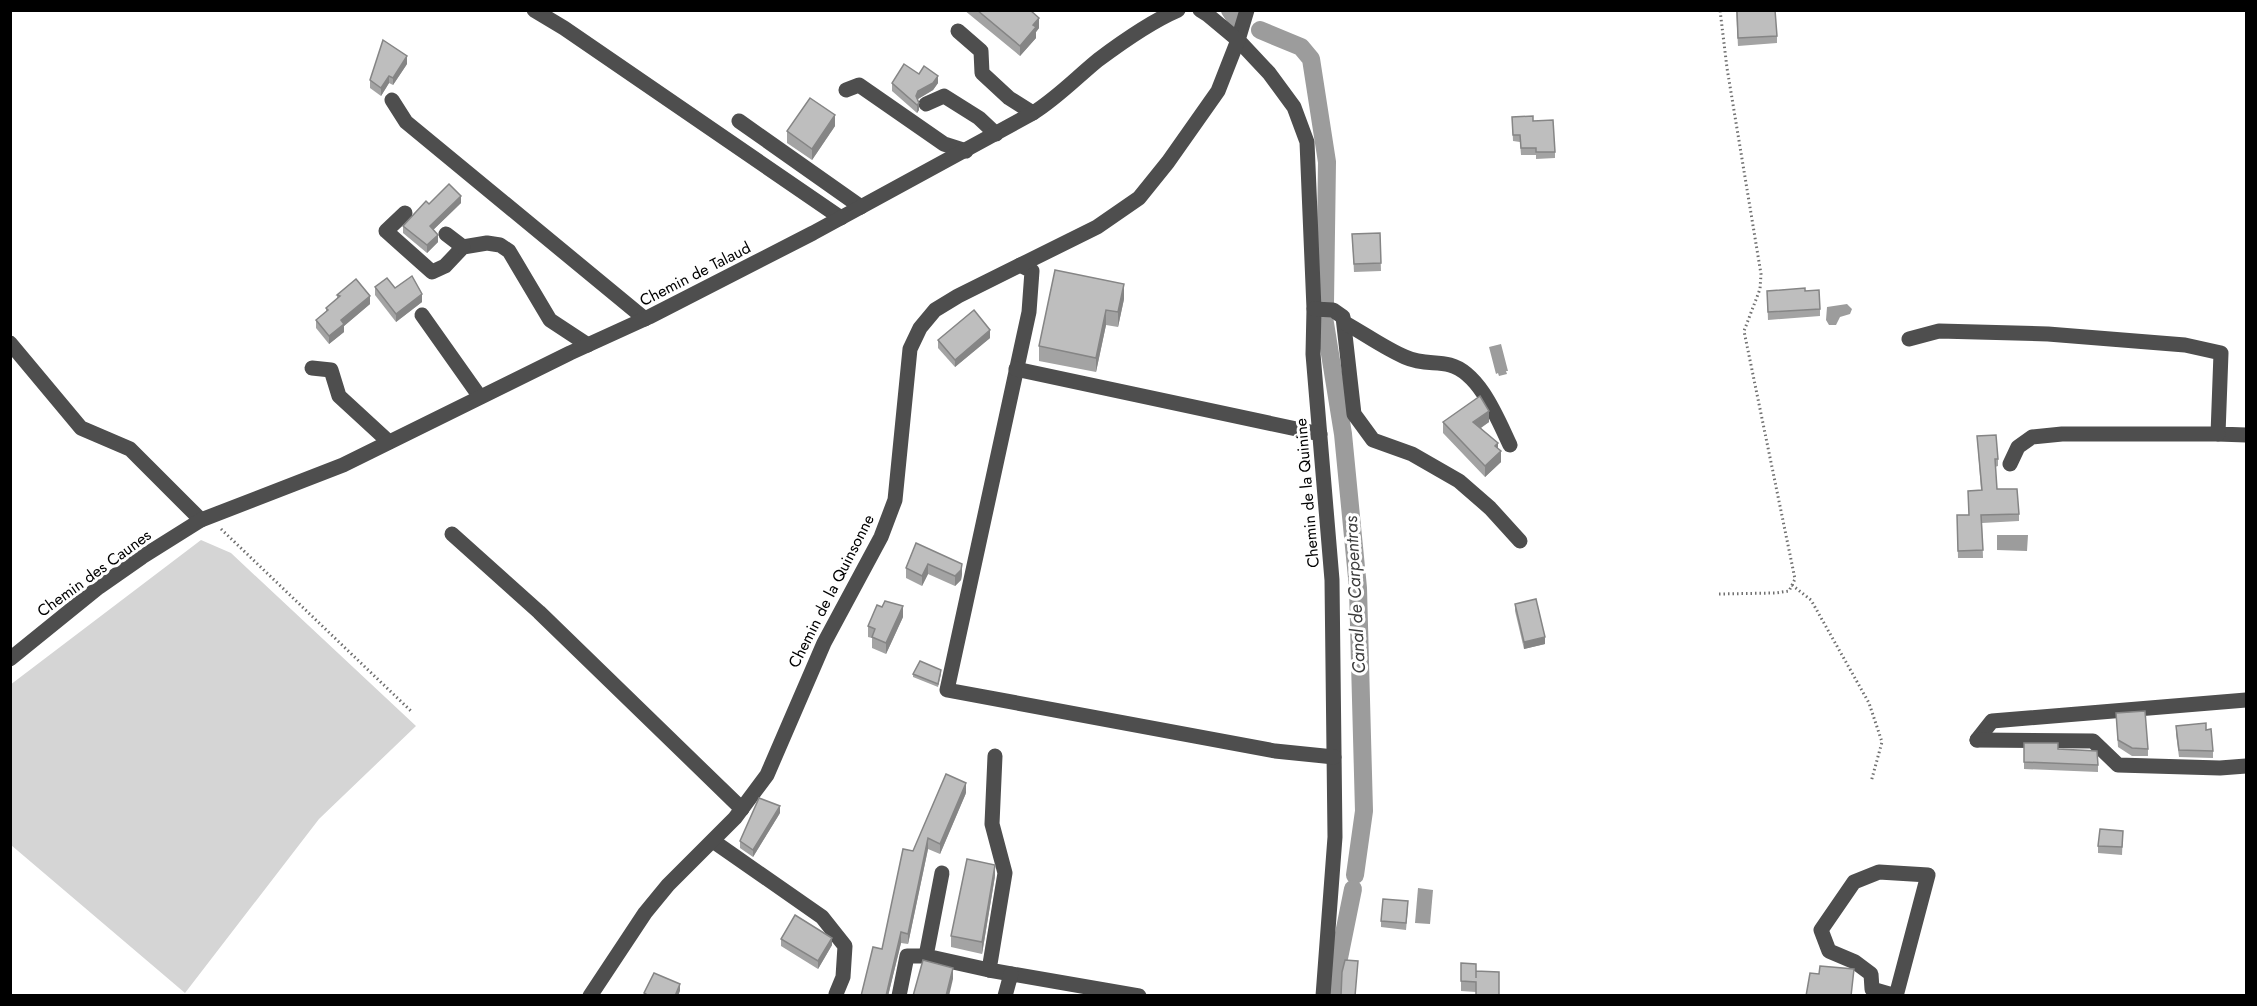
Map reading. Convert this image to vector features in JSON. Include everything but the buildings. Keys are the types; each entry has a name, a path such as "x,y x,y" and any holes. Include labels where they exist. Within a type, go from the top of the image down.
{"street":[{"path":"534,10 564,28 841,218"},
{"name":"Chemin de Talaud","path":"205,519 342,465 645,319 841,218 1050,103 1098,60 1155,22 1178,10"},
{"path":"1200,10 1238,40 1247,10"},
{"path":"958,31 981,51 982,74 1009,98 1033,113"},
{"name":"Chemin de la Quinsonne","path":"590,996 645,913 668,885 742,809 767,775 814,663 881,537 895,500 910,349 920,328 935,310 958,296 1097,228 1139,198 1168,162 1218,91 1238,40"},
{"name":"Chemin de la Quinine","path":"1238,40 1256,58 1294,107 1306,142 1314,309 1313,354 1332,580 1335,837 1323,996"},
{"path":"846,90 859,85 944,144 966,151"},
{"path":"926,104 944,96 979,118 996,134"},
{"path":"392,100 406,122 645,319"},
{"path":"739,122 861,207"},
{"path":"405,213 386,231 432,272 445,266 463,247 487,243 500,245 509,251 550,320 588,345"},
{"path":"446,234 463,247"},
{"path":"1020,265 1032,271 1029,312 947,690 1275,751 1334,757"},
{"path":"1314,309 1339,312 1345,323 1347,366 1354,414 1373,440 1413,454 1459,481 1490,508 1520,541"},
{"path":"422,315 480,397"},
{"path":"1345,323 1405,357 1424,364 1451,365 1468,375 1490,402 1510,445"},
{"path":"1909,339 1939,331 2048,334 2185,345 2221,353 2218,434"},
{"path":"10,344 81,428 130,448 205,519"},
{"path":"312,368 330,370 339,396 388,442"},
{"path":"1016,369 1320,434"},
{"path":"2010,464 2018,447 2032,436 2062,434 2247,435"},
{"name":"Chemin des Caunes","path":"10,659 99,587 205,519"},
{"path":"452,534 539,612 742,809"},
{"path":"2247,700 1992,721 1977,740 2093,741 2118,765 2220,768 2247,766"},
{"path":"989,970 1005,873 992,824 995,756"},
{"path":"712,841 822,917 845,946 843,977 836,994"},
{"path":"1879,872 1928,875 1896,995 1872,989 1871,974 1855,962 1829,951 1821,930 1854,882 1879,872"},
{"path":"926,956 942,873"},
{"path":"899,996 907,956 926,956 989,970 1139,996"},
{"path":"1005,996 1011,974"}],"path":[{"path":"1719,594 1789,591 1795,579 1744,331 1760,289 1761,274 1727,68 1720,10"},
{"path":"205,519 411,711"},
{"path":"1792,585 1811,600 1869,703 1882,742 1871,782"}],"shaded area":[{"path":"1847,304 1852,309 1850,314 1840,317 1836,325 1829,325 1826,320 1827,307"},
{"path":"1501,344 1508,371 1506,371 1507,374 1499,376 1498,373 1496,374 1489,347"},
{"path":"1997,535 2028,535 2027,551 1997,550"},
{"path":"201,540 231,553 416,726 319,819 185,993 11,845 10,685"},
{"path":"1418,888 1433,890 1430,924 1415,923"}],"waterway":[{"name":"Canal de Carpentras","path":"1230,10 1238,22"},
{"name":"Canal de Carpentras","path":"1260,30 1301,47 1311,59 1327,162 1325,303"},
{"name":"Canal de Carpentras","path":"1324,317 1343,434 1358,588 1364,811 1355,875"},
{"name":"Canal de Carpentras","path":"1335,996 1336,973 1353,889"}]}
